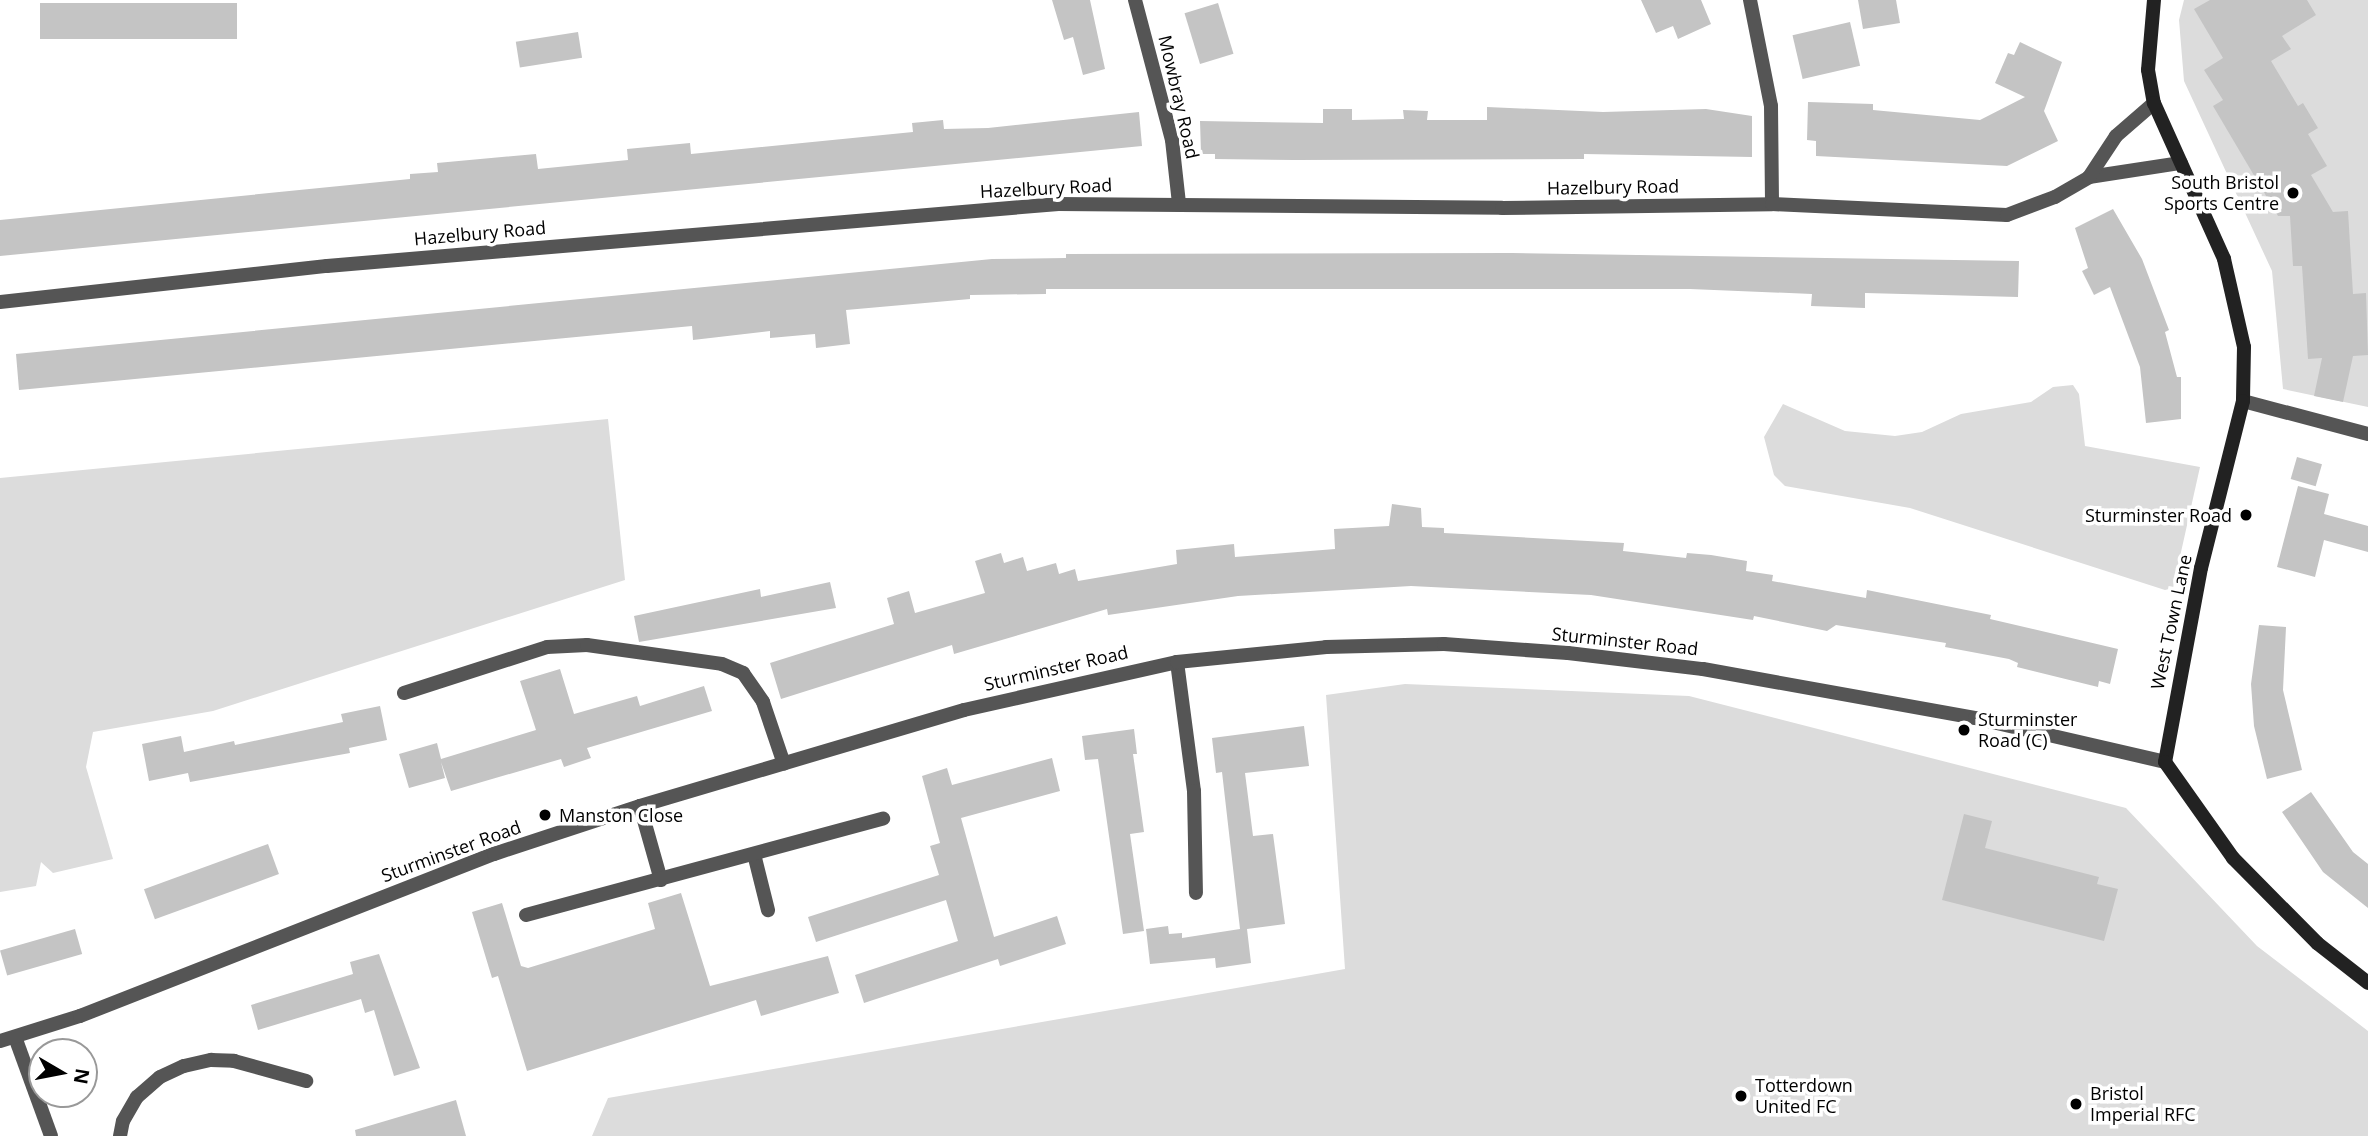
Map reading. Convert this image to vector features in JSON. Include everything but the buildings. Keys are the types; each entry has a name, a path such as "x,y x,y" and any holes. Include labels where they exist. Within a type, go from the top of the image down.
{"main road":[{"name":"West Town Lane","path":"2154,0 2148,70 2154,103 2224,259 2237,301 2244,347 2243,401 2201,568 2165,762"},
{"path":"2165,762 2233,858 2317,943 2368,983"}],"street":[{"name":"Mowbray Road","path":"1135,0 1172,140 1180,203"},
{"path":"1750,0 1771,106 1772,204"},
{"name":"Hazelbury Road","path":"2089,177 2116,136 2154,103"},
{"name":"Hazelbury Road","path":"0,302 327,266 885,216 1058,204 1502,208 1772,204 2007,215 2054,197 2089,177 2181,163"},
{"path":"2243,401 2368,434"},
{"name":"Sturminster Road","path":"0,1041 482,859 640,806 964,710 1177,662 1326,647 1444,643 1569,653 1703,669 1975,718 2165,762"},
{"path":"404,693 547,647 587,645 722,664 743,673 763,702 785,764"},
{"path":"1177,662 1194,791 1196,893"},
{"path":"640,806 661,880"},
{"path":"527,915 883,819"},
{"path":"754,854 768,910"},
{"path":"15,1037 51,1136"},
{"path":"120,1136 123,1121 137,1097 160,1077 184,1066 234,1061 306,1081"}],"shaded area":[{"name":"South Bristol Sports Centre","path":"2184,0 2368,0 2368,407 2283,389 2272,271 2184,81 2179,20"},
{"path":"2073,385 2079,394 2085,446 2200,467 2173,588 2165,590 1910,508 1785,486 1774,475 1764,437 1783,404 1845,431 1895,436 1922,432 1961,414 2031,402 2053,387"},
{"path":"608,419 625,580 213,711 93,732 86,767 113,859 53,873 41,862 36,886 0,892 0,478"},
{"path":"1405,684 1689,696 2126,808 2257,946 2368,1031 2368,1136 592,1136 608,1098 1345,969 1326,695"}],"place":[{"name":"South Bristol Sports Centre","path":"2293,193"},
{"name":"Sturminster Road","path":"2246,515"},
{"name":"Sturminster Road (C)","path":"1964,730"},
{"name":"Manston Close","path":"545,815"},
{"name":"Totterdown United FC","path":"1741,1096"},
{"name":"Bristol Imperial RFC","path":"2076,1104"}]}
